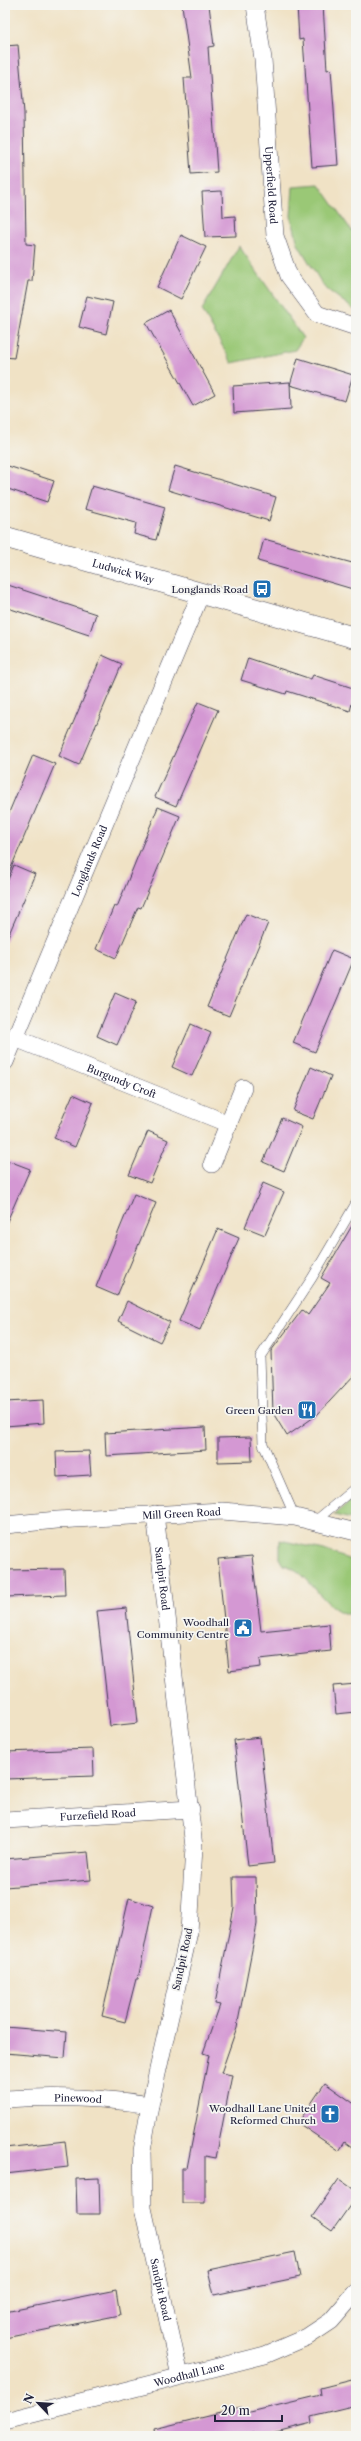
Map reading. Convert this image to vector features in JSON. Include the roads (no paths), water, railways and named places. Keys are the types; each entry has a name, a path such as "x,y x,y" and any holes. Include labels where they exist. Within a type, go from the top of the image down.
{"street":[{"name":"Upperfield Road","path":"255,5 263,59 272,197 278,243 288,276 317,314 356,327"},
{"name":"Ludwick Way","path":"5,537 201,592 356,638"},
{"name":"Longlands Road","path":"5,1062 201,592"},
{"name":"Burgundy Croft","path":"15,1038 229,1124"},
{"path":"212,1164 243,1088"},
{"name":"Mill Green Road","path":"5,1525 155,1514 222,1511 252,1512 295,1517 313,1523 356,1532"},
{"name":"Sandpit Road","path":"155,1514 191,1809 194,1847 189,1932 150,2106 142,2150 143,2208 180,2376"},
{"name":"Furzefield Road","path":"5,1820 191,1809"},
{"name":"Pinewood","path":"5,2099 32,2097 114,2099 150,2106"},
{"name":"Woodhall Lane","path":"5,2421 265,2355 307,2338 331,2321 356,2292"}],"lane":[{"path":"295,1517 263,1444 260,1358 312,1278 356,1203"},
{"path":"313,1523 356,1487"}],"place":[{"name":"Longlands Road","path":"262,589"},
{"name":"Green Garden","path":"307,1410"},
{"name":"Woodhall Community Centre","path":"243,1628"},
{"name":"Woodhall Lane United Reformed Church","path":"330,2114"}]}
